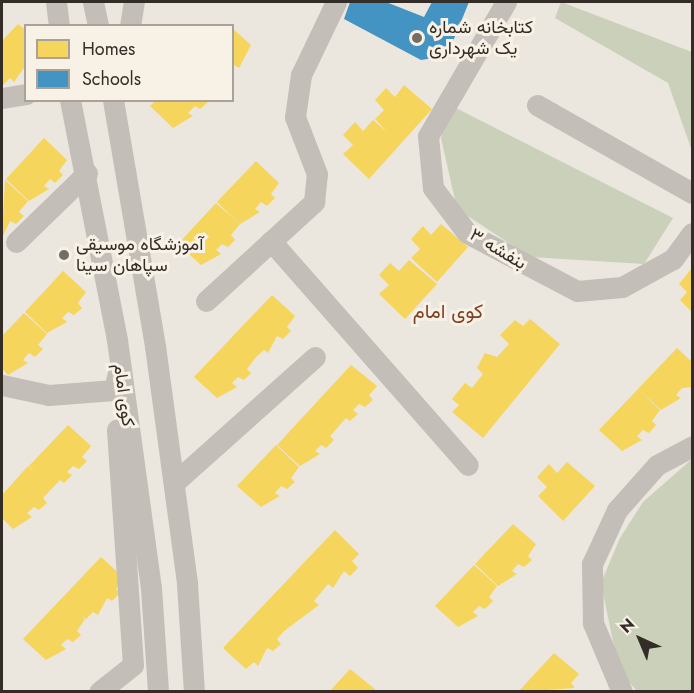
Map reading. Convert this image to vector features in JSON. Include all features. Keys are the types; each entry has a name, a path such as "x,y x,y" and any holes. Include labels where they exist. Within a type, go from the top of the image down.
{"street":[{"path":"56,2 59,24"},
{"path":"93,2 98,24"},
{"path":"130,24 134,2"},
{"path":"206,301 314,202 317,174 295,117 301,75 336,2"},
{"name":"بنفشه ۳","path":"506,2 428,136 434,188 467,233 577,291 622,287 673,259 693,233"},
{"path":"2,98 24,94"},
{"name":"کوی امام","path":"70,102 87,173 120,364 151,588 158,692"},
{"name":"کوی امام","path":"114,103 174,483 194,692"},
{"path":"537,105 693,193"},
{"path":"16,242 87,173"},
{"path":"271,241 468,465"},
{"path":"99,692 133,665 114,390 106,333"},
{"path":"174,483 315,357"},
{"path":"114,390 120,364"},
{"path":"2,385 49,395 114,390"},
{"path":"622,692 593,623 592,564 617,510 657,465 693,446"}],"green space":[{"path":"561,2 692,52 692,151 668,83 555,18"},
{"path":"450,105 673,218 644,264 530,257 457,209 441,138"},
{"path":"692,459 692,691 637,691 619,671 601,583 620,538 643,502"}],"building: Homes":[{"path":"18,24 24,28 24,68 14,82 10,78 2,86 2,41"},
{"path":"234,30 251,45 239,68 234,65"},
{"path":"404,85 432,109 369,179 343,154 353,145 343,135 355,122 363,131 373,120 387,132 375,119 384,110 375,100 386,88 395,97"},
{"path":"154,102 208,102 200,109 195,106 188,113 193,116 173,128 150,106"},
{"path":"44,138 67,160 59,171 63,175 55,183 50,179 44,186 49,189 29,201 6,179"},
{"path":"256,161 279,183 271,194 275,198 267,206 261,202 255,209 260,212 240,224 217,202"},
{"path":"5,180 28,201 19,212 24,216 16,224 10,221 2,238"},
{"path":"216,203 240,224 231,235 235,240 228,247 222,244 216,250 221,254 201,265 178,244"},
{"path":"441,224 468,247 437,282 411,258 420,249 411,239 423,226 431,235"},
{"path":"409,260 437,284 405,319 379,294 389,285 379,275 390,263 399,271"},
{"path":"692,268 692,312 680,300 687,292 679,284"},
{"path":"63,271 86,292 78,303 82,308 74,315 68,312 62,318 67,322 47,333 25,312"},
{"path":"272,295 295,316 287,327 291,331 283,339 277,336 268,353 264,350 247,369 251,373 244,380 238,377 232,383 237,387 217,398 194,377"},
{"path":"24,313 47,334 38,345 43,349 35,357 29,353 23,360 28,363 8,375 2,368 2,336"},
{"path":"530,319 560,344 483,438 452,412 459,405 452,399 465,383 472,388 483,374 477,368 485,353 497,357 509,344 500,335 515,320 523,326"},
{"path":"677,348 692,362 692,387 682,388 676,395 681,398 661,410 638,389"},
{"path":"351,365 377,386 369,395 373,400 365,407 359,404 353,410 358,414 350,421 346,418 330,436 334,440 326,448 321,445 315,451 320,454 300,466 277,445"},
{"path":"638,389 660,410 652,421 656,425 649,433 643,430 637,436 642,440 622,451 599,430"},
{"path":"68,425 91,446 82,457 87,461 79,469 73,466 67,472 72,475 64,483 60,480 43,498 47,503 39,510 34,507 27,513 32,517 13,529 2,518 2,495 28,466 36,473 29,466"},
{"path":"276,445 299,467 291,478 295,482 287,489 281,486 275,493 280,496 261,507 237,486"},
{"path":"567,462 595,486 563,521 538,496 547,487 537,477 549,464 557,473"},
{"path":"513,524 536,544 528,556 532,560 524,567 518,564 512,571 517,574 498,586 475,564"},
{"path":"335,530 359,554 352,561 358,568 350,576 344,571 333,588 328,584 314,601 319,605 284,631 277,639 281,644 273,651 267,648 258,666 254,662 246,669 223,648"},
{"path":"101,557 124,578 116,589 120,593 112,601 107,598 98,615 93,612 86,619 80,614 85,619 77,631 81,635 73,642 67,639 61,645 66,649 46,660 23,639"},
{"path":"474,565 497,586 489,597 493,601 485,609 479,606 473,612 478,616 458,627 435,606"},
{"path":"554,653 579,674 571,683 575,688 518,692"},
{"path":"350,669 376,690 329,692"}],"building: Schools":[{"name":"کتابخانه شماره یک شهرداری","path":"350,2 386,2 424,17 432,2 469,2 447,56 421,60 344,19"}],"place":[{"name":"کتابخانه شماره یک شهرداری","path":"417,38"},
{"name":"آموزشگاه موسیقی سپاهان سینا","path":"64,255"}],"district":[{"name":"کوی امام","path":"448,311"}]}
